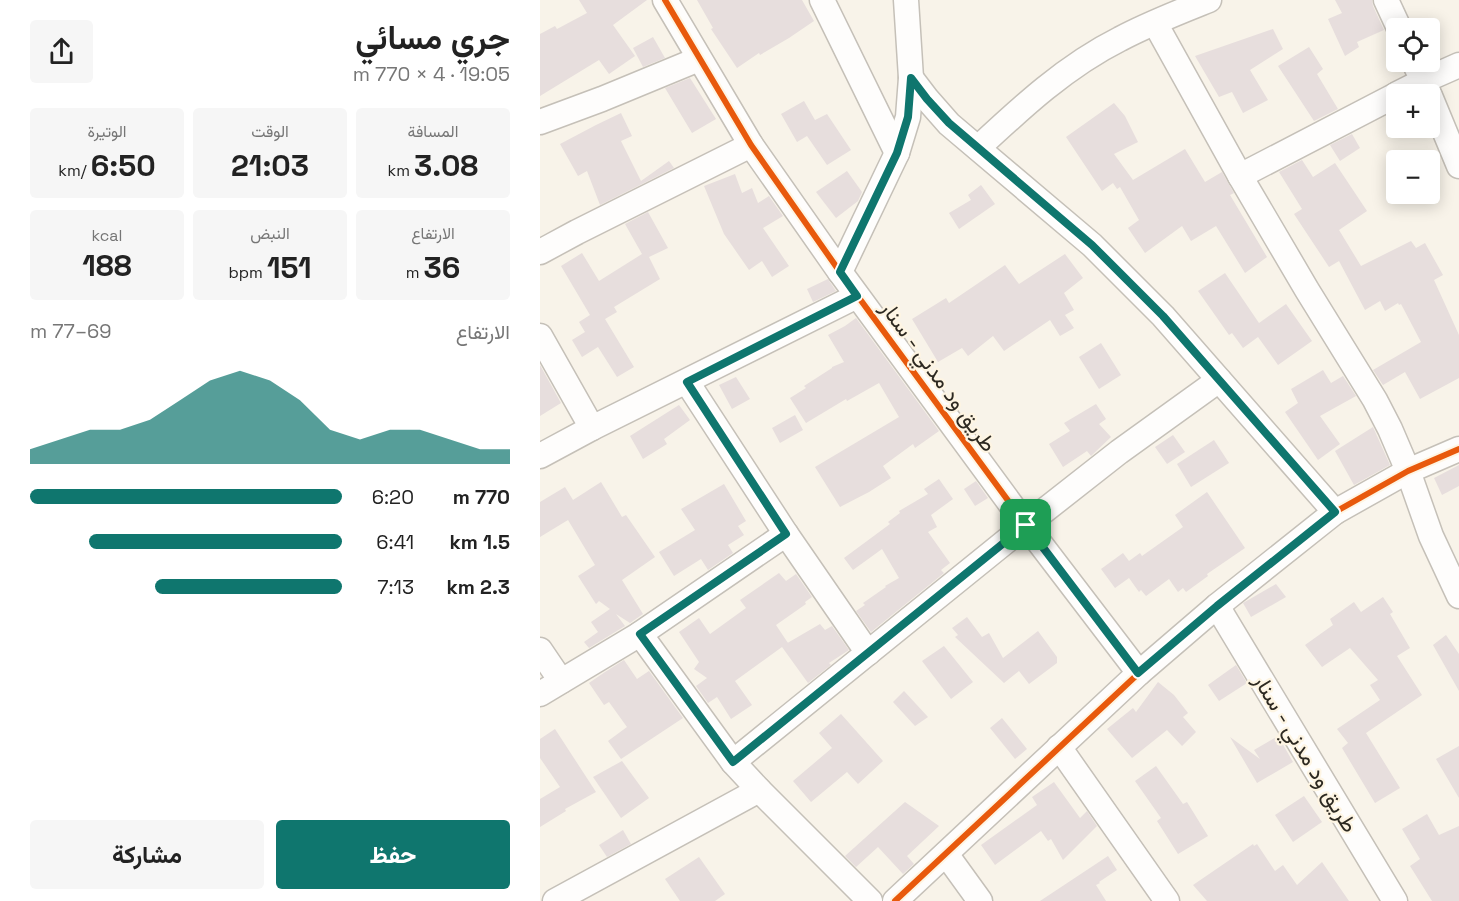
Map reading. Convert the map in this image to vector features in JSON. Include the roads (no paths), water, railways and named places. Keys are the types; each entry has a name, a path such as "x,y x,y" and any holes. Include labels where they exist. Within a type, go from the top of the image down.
{"street":[{"name":"طريق ود مدني - سنار","path":"665,0 751,145 840,272 1138,673"},
{"path":"822,0 897,153"},
{"path":"840,272 897,153 908,117 911,78 906,0"},
{"path":"978,148 1026,103 1066,72 1119,39 1209,0"},
{"path":"1386,0 1394,18"},
{"path":"1155,23 1240,176 1375,400 1390,429 1431,536 1459,596"},
{"path":"540,122 699,59"},
{"path":"1459,65 1424,83 1459,166"},
{"path":"911,78 949,123 1092,245 1163,316 1335,512"},
{"path":"1240,176 1386,101"},
{"path":"540,252 587,226 751,145"},
{"path":"540,456 857,296"},
{"path":"540,336 592,428"},
{"path":"733,762 1026,525 1119,452 1219,380"},
{"path":"687,382 786,534 868,653"},
{"path":"895,901 1138,673 1217,606 1335,512 1408,471 1459,449"},
{"path":"540,694 640,634 786,534"},
{"name":"طريق ود مدني - سنار","path":"1217,606 1395,901"},
{"path":"640,634 733,762 870,901"},
{"path":"540,650 561,681"},
{"path":"1059,747 1167,901"},
{"path":"563,899 759,790"},
{"path":"946,854 980,901"}]}
